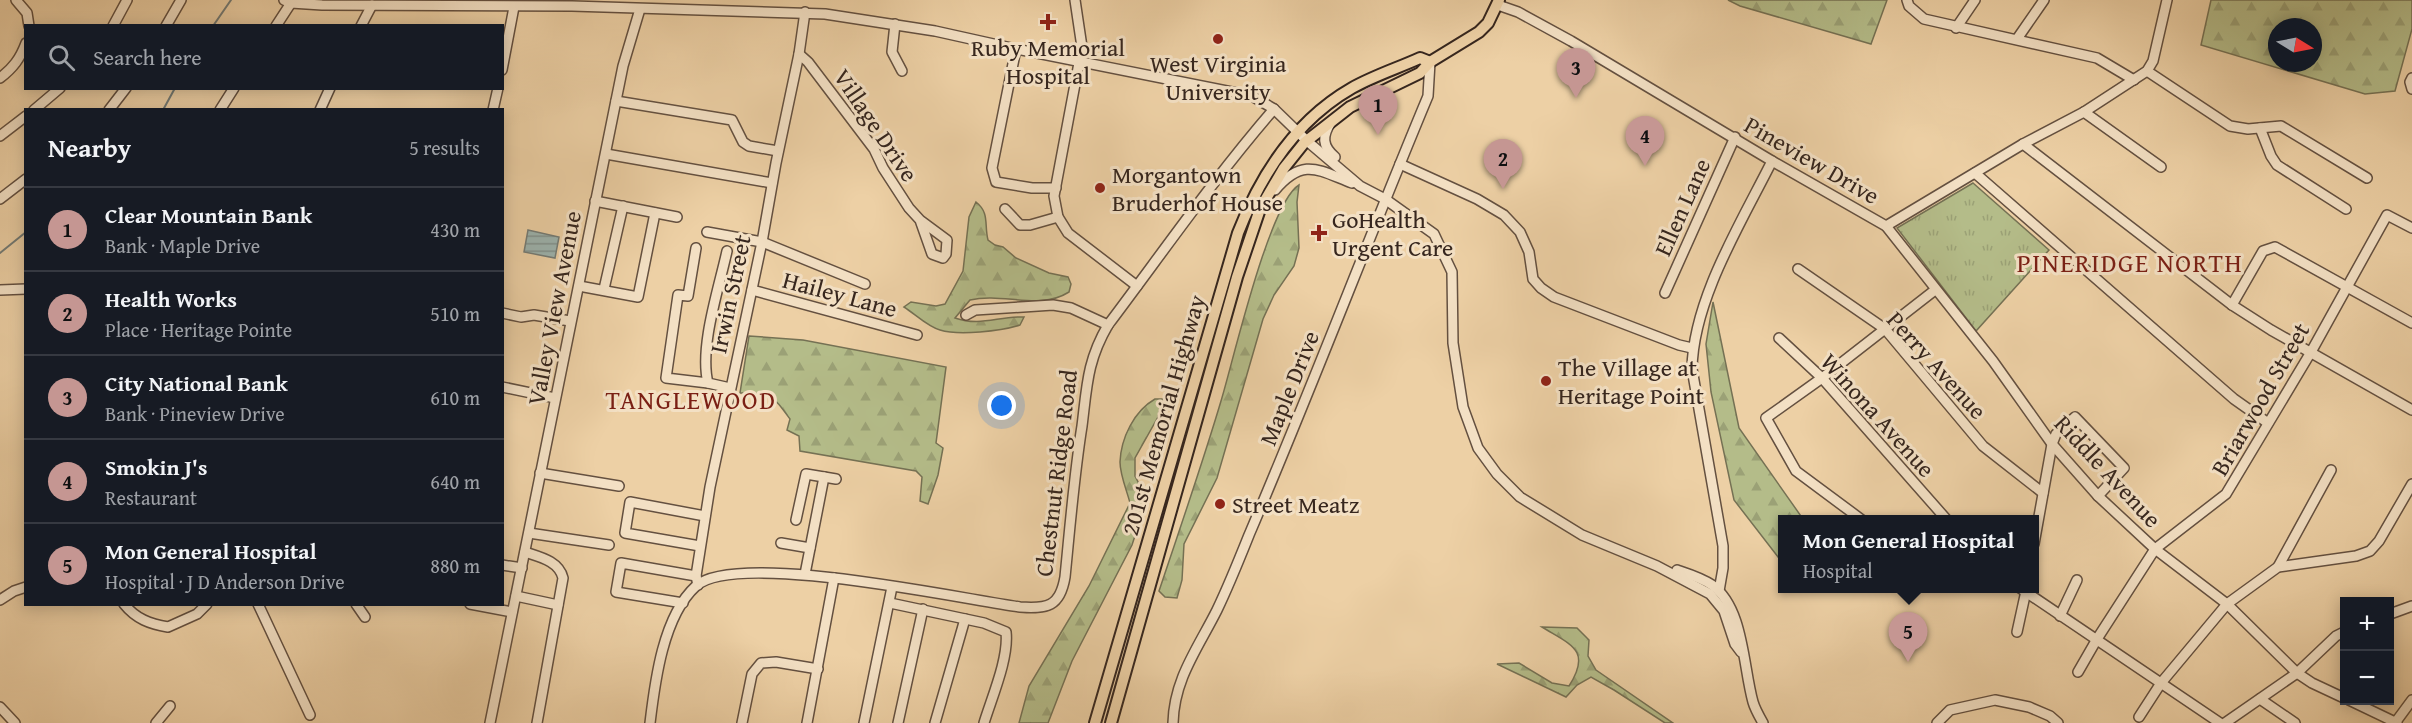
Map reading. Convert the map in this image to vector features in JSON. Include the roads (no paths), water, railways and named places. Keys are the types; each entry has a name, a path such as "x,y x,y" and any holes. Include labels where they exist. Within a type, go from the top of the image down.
{"main road":[{"path":"1307,141 1363,99 1420,73 1430,62 1479,32 1498,3"},
{"path":"1298,132 1329,103 1354,87 1420,58 1430,62"},
{"name":"201st Memorial Highway","path":"1095,723 1238,233 1268,170 1298,132"},
{"name":"201st Memorial Highway","path":"1111,723 1237,277 1260,209 1284,168 1307,141"}],"street":[{"path":"16,0 27,13 29,24"},
{"path":"114,24 127,0"},
{"path":"167,24 181,0"},
{"path":"1075,0 1082,47 1081,62 1054,196 1058,217 1068,233 1137,286"},
{"path":"1907,0 1909,6 1924,19 2097,58 2134,80"},
{"path":"1956,28 1975,0"},
{"path":"2017,39 2044,0"},
{"path":"2167,0 2152,61 2147,71 2230,126 2248,129 2281,126 2367,178"},
{"path":"277,24 287,2 805,12 851,16 1252,96 1274,109 1307,141 1360,186"},
{"name":"Pineview Drive","path":"1498,3 1571,41 1886,226 2023,144 2084,112 2147,71"},
{"path":"362,24 372,5"},
{"path":"504,60 514,7"},
{"name":"Valley View Avenue","path":"490,723 623,66 640,9"},
{"name":"Irwin Street","path":"697,580 705,516 762,242 778,151 799,54 805,12"},
{"path":"895,24 892,52 902,71"},
{"path":"0,78 12,68 24,48"},
{"path":"1016,50 992,168 996,182 1032,188 1056,188"},
{"name":"Village Drive","path":"799,54 808,62 874,149 894,187 920,220"},
{"name":"Maple Drive","path":"1173,723 1175,696 1184,671 1220,604 1250,534 1428,96 1430,62"},
{"path":"2412,78 2410,82 2412,89"},
{"path":"36,108 58,90"},
{"path":"111,108 124,90"},
{"path":"221,108 233,90"},
{"path":"321,108 329,90"},
{"path":"493,108 498,90"},
{"path":"616,101 732,120 743,142 749,146 778,151"},
{"name":"Chestnut Ridge Road","path":"650,723 661,658 683,603 697,580 726,574 805,574 1020,607 1041,608 1056,601 1061,595 1065,578 1075,477 1089,372 1094,352 1108,325 1234,155 1274,109"},
{"path":"2084,112 2161,167"},
{"path":"0,136 24,118"},
{"path":"1334,119 1325,134 1324,145 1360,186"},
{"path":"2260,128 2277,165 2346,209"},
{"name":"Ellen Lane","path":"1665,293 1735,137"},
{"path":"2023,144 2232,305 2271,330 2412,410"},
{"path":"606,154 772,183"},
{"path":"1713,590 1723,568 1723,546 1692,369 1692,348 1702,306 1772,161"},
{"path":"1400,164 1477,199 1513,223 1529,252 1533,279 1554,297 1692,348"},
{"path":"1260,209 1284,180 1302,169 1316,168 1386,199 1434,234 1452,272 1454,355 1463,407 1478,448 1497,474 1520,497 1582,535 1713,590 1724,611 1736,644 1742,652 1753,704 1763,723"},
{"path":"1975,174 2234,399 2268,423"},
{"path":"0,199 24,181"},
{"path":"595,201 677,217"},
{"path":"604,289 623,206"},
{"path":"1005,209 1020,225 1030,225 1058,217"},
{"path":"579,286 638,297 655,213"},
{"name":"Briarwood Street","path":"2078,672 2155,549 2226,494 2311,352 2387,214 2412,228"},
{"name":"Riddle Avenue","path":"1886,226 1993,361 2052,444 2098,496 2155,549 2227,604 2297,673 2340,697"},
{"path":"707,231 762,242 865,284"},
{"path":"2232,305 2263,251 2275,247 2412,323"},
{"path":"696,248 688,296 678,295 666,378 730,388"},
{"path":"708,383 705,372 706,347 727,251"},
{"name":"Perry Avenue","path":"1798,269 1886,329 1983,446 2043,493"},
{"path":"0,290 24,289"},
{"name":"Hailey Lane","path":"752,290 917,334"},
{"path":"1856,515 1796,471 1766,418 1822,378 1935,290"},
{"path":"966,315 975,310 1053,305 1071,308 1108,325"},
{"path":"504,313 521,317 534,315 570,321"},
{"name":"Winona Avenue","path":"1779,338 1822,378 1943,515"},
{"path":"504,387 555,398"},
{"path":"2039,516 2052,444 2056,434 2075,417 2124,468 2098,496"},
{"path":"2139,717 2161,683 2227,604 2278,567 2331,470"},
{"path":"540,473 619,486"},
{"path":"796,520 806,474 836,479"},
{"path":"805,574 824,477"},
{"path":"2278,567 2370,552 2379,541 2412,484"},
{"path":"700,546 625,533 630,502 705,516"},
{"path":"529,533 609,545"},
{"path":"781,543 810,548"},
{"path":"525,552 548,561 561,570 562,578 537,723"},
{"path":"683,603 616,592 621,563 697,580"},
{"path":"504,565 522,568"},
{"path":"807,723 834,578"},
{"path":"2060,616 2077,580"},
{"path":"864,723 892,587"},
{"path":"0,600 24,588"},
{"path":"2017,632 2024,593"},
{"path":"2028,593 2220,723"},
{"path":"516,596 558,605"},
{"path":"890,603 965,619 1001,628 1006,632 1007,640 1003,660 984,723"},
{"path":"126,606 140,619 168,627 197,614 205,606"},
{"path":"259,606 310,715"},
{"path":"357,606 365,617"},
{"path":"480,606 512,612"},
{"path":"2394,613 2412,606"},
{"path":"898,723 923,609"},
{"path":"935,723 965,619"},
{"path":"2225,723 2297,673 2340,634"},
{"path":"742,723 752,674 761,663 776,662 818,669"},
{"path":"2260,699 2295,723"},
{"path":"1937,723 1950,710 1995,700 2029,707 2050,716 2058,723"},
{"path":"2359,705 2395,723 2412,700"},
{"path":"156,723 170,706"},
{"path":"0,707 15,723"}],"water":[{"path":"528,230 559,237 555,258 524,252"}],"waterway":[{"path":"214,24 231,0"},
{"path":"164,108 174,90"},
{"path":"0,253 24,234"}],"place":[{"name":"Ruby Memorial Hospital","path":"1048,22"},
{"name":"West Virginia University","path":"1218,39"},
{"name":"City National Bank","path":"1576,98"},
{"name":"Clear Mountain Bank","path":"1378,135"},
{"name":"Smokin J's","path":"1645,166"},
{"name":"Morgantown Bruderhof House","path":"1100,188"},
{"name":"Health Works","path":"1503,189"},
{"name":"GoHealth Urgent Care","path":"1319,233"},
{"name":"The Village at Heritage Point","path":"1546,381"},
{"name":"Street Meatz","path":"1220,504"},
{"name":"Mon General Hospital","path":"1908,662"}],"district":[{"name":"PINERIDGE NORTH","path":"2130,262"},
{"name":"TANGLEWOOD","path":"691,399"}]}
